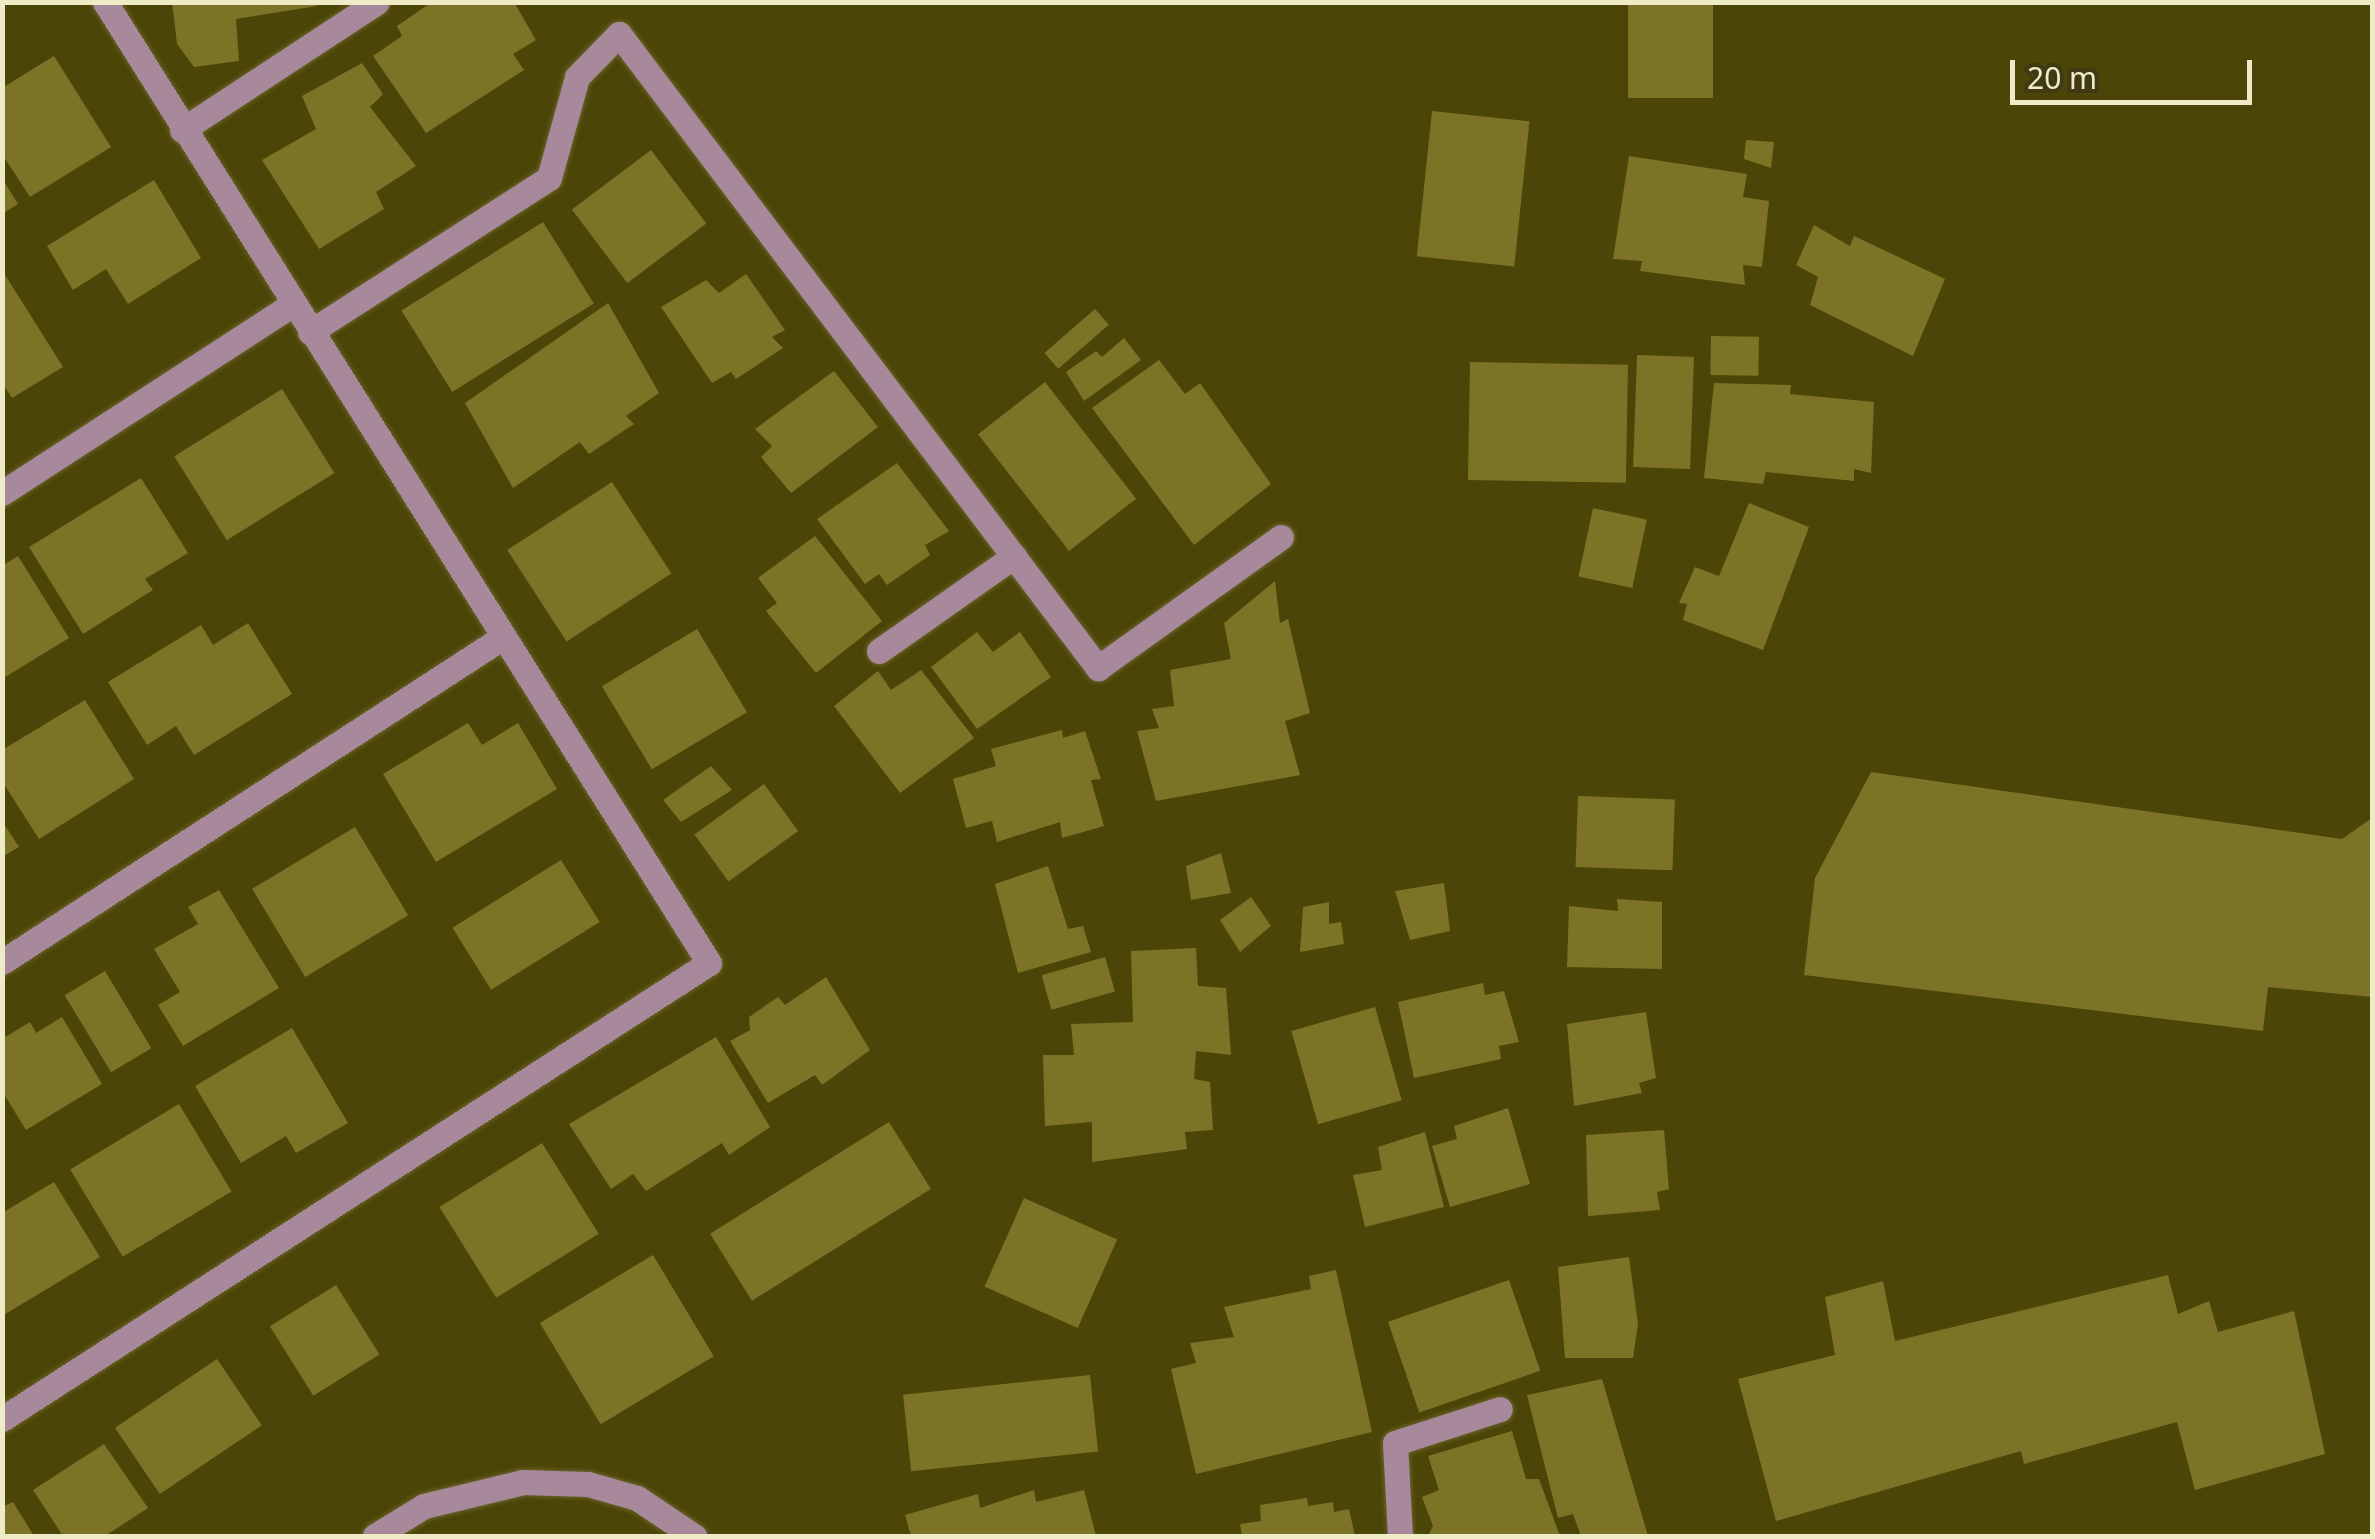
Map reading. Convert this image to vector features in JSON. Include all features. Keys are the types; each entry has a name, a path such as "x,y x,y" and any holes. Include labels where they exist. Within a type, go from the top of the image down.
{"street":[{"path":"2,1419 709,964 291,306 104,2"},
{"path":"182,130 377,2"},
{"path":"310,332 549,178 577,77 619,34 1098,668 1280,536"},
{"path":"2,493 291,306"},
{"path":"879,651 1014,556"},
{"path":"2,962 503,638"},
{"path":"1400,1536 1395,1442 1500,1410"},
{"path":"375,1536 424,1506 523,1482 588,1484 637,1498 694,1536"}],"building":[{"path":"172,2 316,2 317,6 236,19 239,61 194,67 177,44"},
{"path":"432,2 514,2 536,40 513,54 524,70 426,133 373,56 402,36 397,26"},
{"path":"1628,2 1713,2 1713,98 1628,98"},
{"path":"54,56 111,147 30,197 2,154 2,88"},
{"path":"362,63 383,94 370,107 416,166 376,192 384,209 319,249 262,160 316,129 302,96"},
{"path":"1432,111 1529,121 1514,266 1417,256"},
{"path":"1746,140 1774,142 1771,168 1744,159"},
{"path":"651,150 706,223 627,283 572,210"},
{"path":"1629,156 1747,174 1743,197 1769,201 1762,267 1743,265 1745,285 1640,271 1642,261 1613,259"},
{"path":"2,178 18,204 2,214"},
{"path":"154,180 201,258 128,304 106,269 73,290 47,246"},
{"path":"543,222 594,303 452,392 401,310"},
{"path":"1814,225 1850,246 1854,236 1945,279 1913,356 1810,305 1818,277 1796,265"},
{"path":"2,270 63,367 12,398 2,383"},
{"path":"746,274 785,330 772,337 783,348 736,379 731,372 712,383 661,307 706,280 719,293"},
{"path":"608,303 659,393 626,416 634,424 589,454 580,442 513,488 465,403"},
{"path":"1095,309 1109,325 1058,369 1044,353"},
{"path":"1711,336 1759,337 1758,376 1710,375"},
{"path":"1124,338 1141,360 1084,401 1066,372 1096,351 1102,357"},
{"path":"1637,355 1694,357 1690,469 1633,467"},
{"path":"1159,360 1185,394 1200,383 1271,484 1194,545 1092,408"},
{"path":"1470,362 1628,365 1626,483 1468,480"},
{"path":"834,371 878,427 791,493 761,457 772,446 755,429"},
{"path":"1045,382 1136,499 1069,551 978,434"},
{"path":"1714,383 1791,385 1790,394 1874,402 1871,473 1854,469 1854,481 1766,472 1763,484 1704,478"},
{"path":"282,389 334,473 227,540 174,456"},
{"path":"897,463 949,531 925,545 930,555 887,585 879,574 865,584 817,519"},
{"path":"141,478 188,553 145,579 153,590 83,634 29,547"},
{"path":"612,482 671,573 567,641 507,550"},
{"path":"1749,503 1809,527 1763,650 1683,620 1687,604 1679,603 1695,567 1719,576"},
{"path":"1593,508 1647,519 1632,588 1578,576"},
{"path":"815,536 882,621 816,673 766,611 777,603 758,578"},
{"path":"18,556 69,638 2,679 2,566"},
{"path":"1275,581 1280,623 1288,619 1310,713 1285,721 1300,775 1156,801 1137,731 1159,728 1152,709 1174,706 1170,670 1231,659 1224,623"},
{"path":"248,623 292,694 194,755 176,726 147,745 108,682 201,625 213,645"},
{"path":"697,629 747,712 652,769 602,686"},
{"path":"977,632 993,652 1020,632 1051,677 977,729 931,667"},
{"path":"921,670 974,738 900,793 834,706 878,671 891,690"},
{"path":"85,700 134,779 39,839 2,781 2,750"},
{"path":"468,723 482,745 518,723 557,789 436,862 383,774"},
{"path":"1062,730 1063,738 1085,731 1101,779 1091,780 1104,826 1062,838 1060,822 997,842 992,821 966,828 953,779 996,766 991,749"},
{"path":"711,766 732,790 681,822 663,800"},
{"path":"1871,772 2342,839 2372,818 2372,997 2268,987 2263,1031 1804,975 1815,878"},
{"path":"764,784 798,831 729,881 694,835"},
{"path":"1578,796 1675,799 1672,870 1576,867"},
{"path":"2,821 19,847 2,857"},
{"path":"355,827 408,915 305,977 252,889"},
{"path":"1221,853 1231,893 1191,900 1186,866"},
{"path":"561,860 600,922 491,990 452,928"},
{"path":"1048,866 1068,929 1083,926 1091,952 1018,973 995,884"},
{"path":"1444,883 1450,931 1410,940 1395,891"},
{"path":"219,890 279,988 183,1046 158,1005 180,992 154,949 198,924 188,907"},
{"path":"1251,897 1271,926 1240,952 1220,920"},
{"path":"1617,899 1662,902 1662,969 1567,967 1569,906 1618,911"},
{"path":"1329,902 1329,924 1341,922 1344,944 1300,952 1303,907"},
{"path":"1196,948 1198,986 1226,988 1231,1055 1196,1051 1194,1079 1210,1082 1213,1130 1185,1132 1187,1149 1092,1162 1092,1122 1045,1126 1043,1055 1074,1055 1071,1024 1133,1022 1131,951"},
{"path":"1105,957 1115,992 1051,1010 1042,975"},
{"path":"105,971 151,1048 111,1072 65,995"},
{"path":"826,977 870,1050 822,1085 815,1075 768,1103 730,1041 750,1030 749,1017 778,997 785,1005"},
{"path":"1483,983 1485,995 1504,991 1519,1042 1499,1046 1501,1059 1414,1078 1398,1002"},
{"path":"1375,1007 1402,1100 1318,1124 1291,1031"},
{"path":"1646,1012 1656,1078 1639,1083 1642,1093 1574,1106 1567,1024"},
{"path":"62,1017 102,1084 26,1130 2,1091 2,1039 30,1022 36,1033"},
{"path":"292,1028 348,1123 296,1153 286,1136 241,1163 195,1086"},
{"path":"716,1037 770,1127 729,1155 722,1143 646,1191 633,1174 611,1189 569,1124"},
{"path":"179,1104 232,1191 123,1257 70,1169"},
{"path":"1508,1108 1530,1184 1450,1207 1432,1146 1457,1139 1454,1126"},
{"path":"889,1122 931,1189 752,1301 710,1234"},
{"path":"1664,1130 1669,1189 1657,1192 1660,1210 1588,1216 1586,1135"},
{"path":"1425,1132 1444,1207 1365,1227 1353,1175 1382,1170 1378,1147"},
{"path":"542,1143 599,1234 496,1298 439,1207"},
{"path":"54,1182 100,1257 2,1316 2,1213"},
{"path":"1024,1198 1117,1239 1078,1328 985,1287"},
{"path":"653,1255 714,1356 601,1424 540,1323"},
{"path":"1629,1257 1638,1324 1633,1358 1565,1358 1558,1267"},
{"path":"1336,1270 1372,1432 1196,1474 1171,1369 1196,1363 1190,1343 1234,1337 1224,1307 1311,1289 1309,1276"},
{"path":"2168,1275 2178,1314 2209,1301 2218,1332 2294,1311 2325,1454 2195,1490 2177,1422 2024,1464 2021,1451 1776,1521 1738,1379 1835,1355 1825,1297 1883,1281 1895,1341"},
{"path":"1509,1280 1540,1371 1419,1412 1388,1322"},
{"path":"336,1285 379,1355 313,1396 270,1326"},
{"path":"217,1359 262,1425 160,1494 115,1428"},
{"path":"1090,1375 1098,1452 911,1471 903,1395"},
{"path":"1602,1379 1648,1536 1581,1536 1573,1514 1558,1518 1527,1395"},
{"path":"1512,1431 1526,1479 1539,1479 1560,1536 1428,1536 1433,1526 1422,1497 1439,1490 1428,1456"},
{"path":"104,1444 148,1508 105,1536 63,1536 33,1490"},
{"path":"1034,1490 1036,1502 1084,1490 1096,1536 911,1536 905,1515 978,1494 980,1508"},
{"path":"1307,1498 1308,1506 1333,1502 1334,1512 1349,1509 1355,1536 1242,1536 1240,1524 1261,1521 1260,1505"},
{"path":"13,1502 34,1536 2,1536 2,1507"}]}
